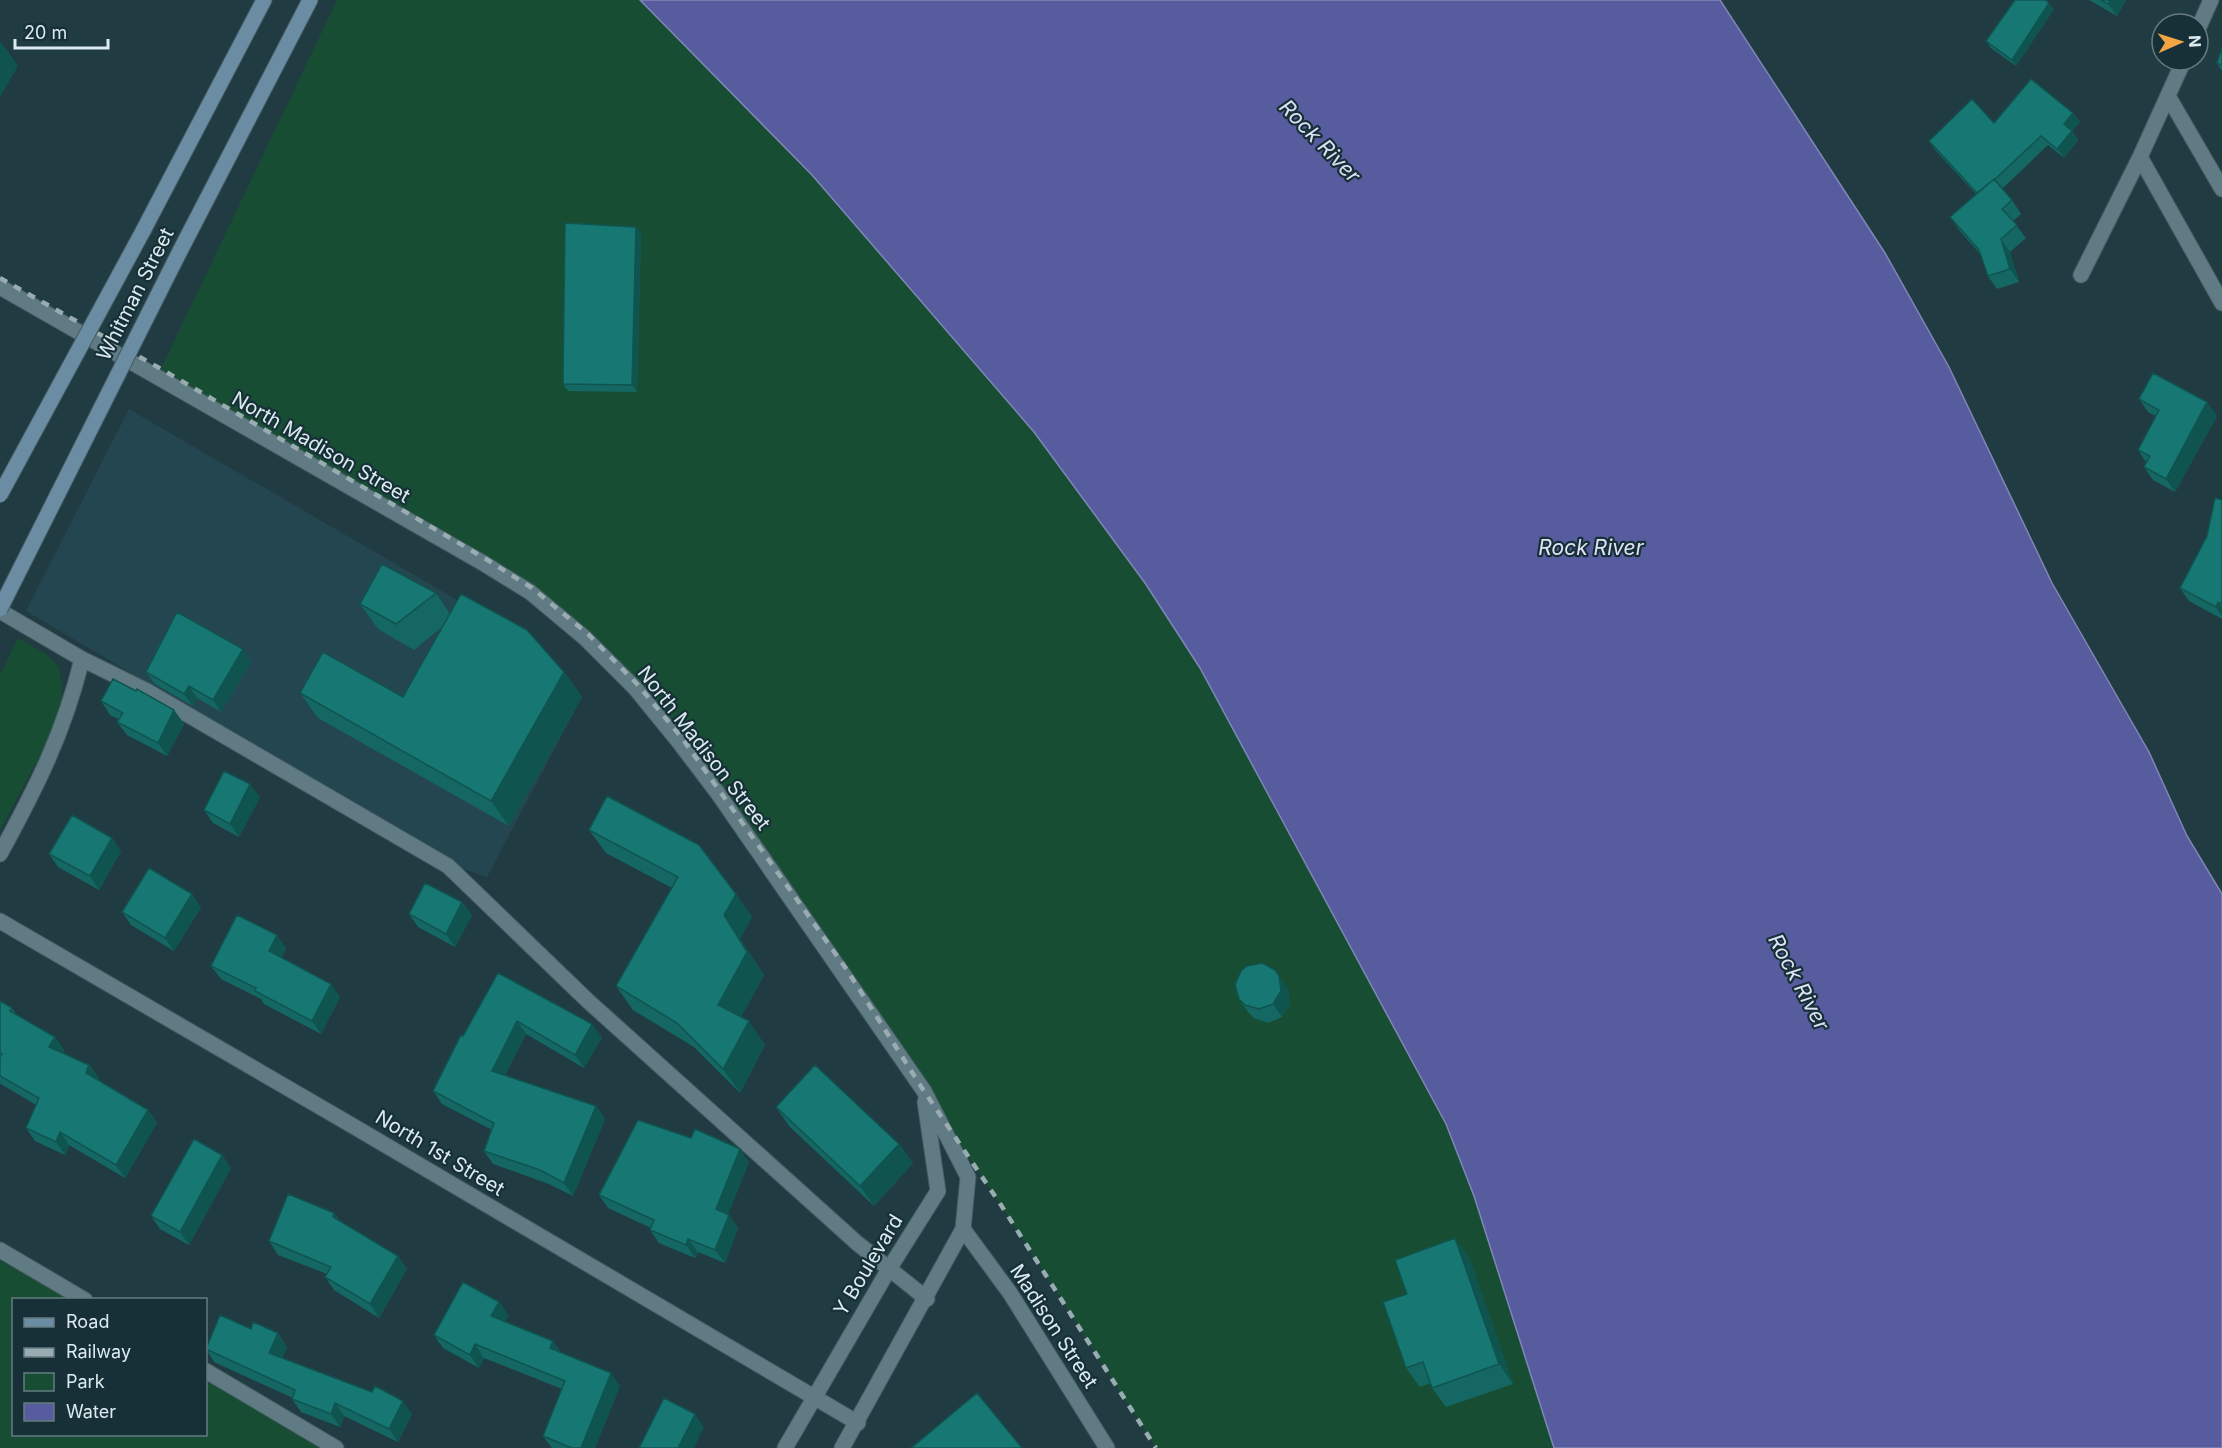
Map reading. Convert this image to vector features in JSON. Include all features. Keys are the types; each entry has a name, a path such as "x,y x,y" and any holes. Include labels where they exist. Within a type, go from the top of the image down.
{"main road":[{"name":"Whitman Street","path":"0,495 264,0"},
{"name":"Whitman Street","path":"0,610 180,251 310,0"}],"street":[{"path":"2080,275 2140,157 2179,72"},
{"path":"2168,96 2222,189"},
{"path":"2140,157 2222,303"},
{"name":"North Madison Street","path":"0,287 483,563 530,592 585,638 635,688 717,792 924,1090 968,1177 963,1229"},
{"path":"0,610 82,659 147,691 448,866 588,1001 857,1243 927,1299"},
{"path":"0,854 39,783 73,697 82,659"},
{"name":"North 1st Street","path":"0,921 858,1424"},
{"name":"Y Boulevard","path":"785,1448 889,1269 938,1191 924,1090"},
{"path":"842,1448 858,1424 963,1229"},
{"name":"Madison Street","path":"963,1229 1010,1293 1107,1448"},
{"path":"0,1250 83,1298"},
{"path":"207,1372 336,1448"}],"shaded area":[{"path":"129,409 545,651 582,697 487,877 463,869 26,611"}],"green space":[{"path":"337,0 640,0 812,175 1034,432 1145,583 1200,668 1446,1124 1474,1196 1554,1448 1156,1448 1001,1205 924,1091 638,685 588,634 429,526 161,369"},
{"path":"18,638 47,655 58,666 62,684 61,706 40,756 0,830 0,675"},
{"path":"0,1261 69,1298 12,1298 12,1436 207,1436 207,1379 324,1448 0,1448"}],"water":[{"name":"Rock River","path":"640,0 1720,0 1885,253 1949,367 2052,583 2149,752 2187,836 2222,894 2222,1448 1554,1448 1474,1196 1446,1124 1200,668 1145,583 1034,432 812,175"}],"building":[{"path":"2015,0 2045,0 2049,3 2012,60 1986,41"},
{"path":"2222,48 2222,65 2217,63"},
{"path":"2031,79 2073,113 2064,124 2072,131 2057,149 2041,136 1977,193 1929,141 1972,99 1994,123"},
{"path":"1994,179 2012,200 2002,209 2017,225 2001,239 2010,269 1988,276 1979,250 1950,217"},
{"path":"565,223 636,227 632,385 563,384"},
{"path":"2153,373 2207,402 2166,479 2144,467 2150,456 2138,450 2159,410 2139,399"},
{"path":"2215,498 2222,500 2222,604 2218,602 2216,607 2180,588 2207,536"},
{"path":"382,564 436,593 396,624 360,604"},
{"path":"461,594 527,630 564,672 491,801 300,693 323,652 403,697"},
{"path":"177,612 243,649 213,700 189,686 184,694 146,672"},
{"path":"113,679 136,691 137,689 174,710 158,743 117,722 123,713 101,701"},
{"path":"224,771 250,784 230,824 204,810"},
{"path":"607,796 699,845 736,894 724,915 747,952 718,1005 749,1021 723,1069 677,1023 616,986 678,877 589,830"},
{"path":"72,815 112,838 90,876 49,854"},
{"path":"149,868 192,894 165,938 122,912"},
{"path":"425,883 462,902 446,934 409,914"},
{"path":"237,915 277,935 269,951 331,984 312,1021 255,991 256,988 211,966"},
{"path":"1262,963 1275,970 1279,976 1281,991 1273,1004 1259,1009 1245,1005 1239,999 1235,985 1241,971 1247,966"},
{"path":"498,973 592,1024 575,1055 517,1021 492,1071 596,1106 564,1183 540,1170 484,1151 494,1123 433,1091 461,1035 463,1036"},
{"path":"0,1001 12,1008 10,1011 55,1037 49,1047 89,1065 86,1073 148,1110 116,1165 60,1132 56,1142 26,1128 39,1098 0,1076 2,1054 0,1053"},
{"path":"815,1065 899,1144 860,1186 776,1107"},
{"path":"638,1120 691,1138 695,1129 740,1149 716,1209 729,1215 715,1250 688,1239 686,1245 650,1230 654,1220 599,1195"},
{"path":"194,1139 222,1155 180,1232 151,1216"},
{"path":"288,1194 334,1213 333,1217 398,1256 370,1304 325,1277 331,1267 269,1241"},
{"path":"1455,1238 1499,1364 1432,1388 1423,1362 1406,1368 1383,1302 1407,1294 1395,1260"},
{"path":"463,1282 499,1302 491,1316 553,1341 550,1348 611,1373 581,1448 572,1448 543,1436 565,1381 475,1344 470,1355 434,1335"},
{"path":"220,1315 251,1329 253,1322 278,1333 269,1353 372,1392 375,1386 403,1401 389,1429 335,1403 331,1414 292,1399 295,1390 207,1349"},
{"path":"977,1393 1022,1448 911,1448"},
{"path":"664,1398 695,1414 678,1448 639,1448"}],"railway":[{"path":"0,278 161,369 486,559 532,588 588,634 638,685 682,738 847,970 1156,1448"}]}
